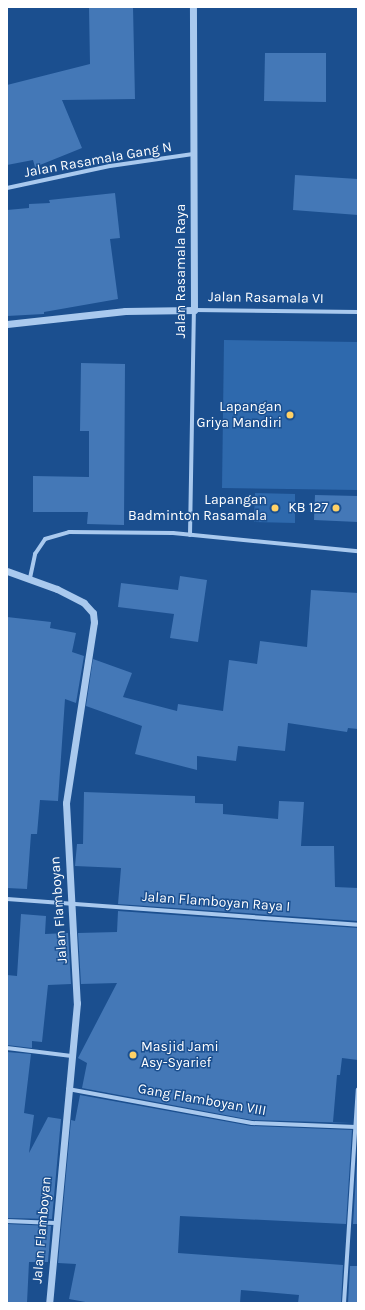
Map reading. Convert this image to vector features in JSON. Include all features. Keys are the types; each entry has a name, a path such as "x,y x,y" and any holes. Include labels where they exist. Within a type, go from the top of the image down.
{"street":[{"name":"Jalan Rasamala Raya","path":"190,535 194,310 193,7"},
{"name":"Jalan Rasamala Gang N","path":"7,188 110,166 193,154"},
{"name":"Jalan Rasamala VI","path":"7,324 125,311 194,310 358,312"},
{"path":"30,578 35,554 45,539 69,532 190,535 358,551"},
{"name":"Jalan Flamboyan","path":"7,571 30,578 84,603 94,613 94,622 66,803 77,1003 55,1223 49,1303"},
{"name":"Jalan Flamboyan Raya I","path":"7,899 72,902 358,925"},
{"path":"7,1048 72,1056"},
{"name":"Gang Flamboyan VIII","path":"68,1089 252,1123 356,1127"},
{"path":"344,1303 358,1089"},
{"path":"7,1221 55,1223"}],"shaded area":[{"name":"Lapangan Griya Mandiri","path":"224,340 358,342 358,490 222,488"},
{"name":"Lapangan Badminton Rasamala","path":"255,493 295,494 295,523 254,522"}],"building":[{"path":"89,7 133,7 135,99 62,100 82,148 35,167 33,160 7,165 7,85 90,64"},
{"path":"265,53 326,53 326,102 264,101"},
{"path":"295,175 358,179 358,215 293,210"},
{"path":"115,193 120,238 110,239 118,299 44,312 44,314 7,316 7,210 29,208 29,204 50,203 49,200"},
{"path":"81,363 125,364 124,525 87,524 88,512 33,512 33,476 89,477 89,431 80,431"},
{"name":"KB 127","path":"315,495 358,496 358,522 314,520"},
{"path":"180,576 207,580 198,642 170,638 174,614 118,607 121,583 178,590"},
{"path":"311,590 358,593 358,729 348,728 347,732 288,723 285,751 238,746 236,761 197,756 197,770 135,754 142,726 86,706 93,659 132,673 123,697 177,711 178,704 223,711 229,660 257,664 260,641 307,647"},
{"path":"7,617 51,622 50,628 76,633 72,652 84,656 76,703 65,699 58,801 40,800 37,834 31,834 27,889 7,888"},
{"path":"84,792 195,796 195,803 223,804 223,814 278,819 279,801 304,802 301,846 334,846 335,887 358,888 358,921 118,904 121,868 75,866 77,844 83,844"},
{"path":"118,911 358,928 358,1060 342,1058 340,1075 337,1075 333,1122 352,1123 252,1120 82,1088 87,1063 78,1058 117,983 81,984 78,933 117,932"},
{"path":"21,914 46,916 45,934 68,933 71,984 48,985 42,1042 32,1041 32,1048 7,1045 7,975 17,976"},
{"path":"7,1052 31,1054 24,1113 34,1115 29,1153 48,1117 61,1119 52,1219 7,1218"},
{"path":"80,1095 251,1126 352,1130 346,1224 180,1216 178,1253 343,1265 341,1303 298,1303 299,1295 241,1290 240,1303 91,1303 69,1299 76,1264 58,1263 71,1120 75,1121"},
{"path":"358,1143 358,1224 353,1224"},
{"path":"7,1224 51,1226 48,1262 29,1262 27,1303 7,1303"},
{"path":"350,1266 358,1266 358,1303 348,1303"}],"place":[{"name":"Lapangan Griya Mandiri","path":"290,415"},
{"name":"Lapangan Badminton Rasamala","path":"275,508"},
{"name":"KB 127","path":"336,508"},
{"name":"Masjid Jami Asy-Syarief","path":"133,1055"}]}
